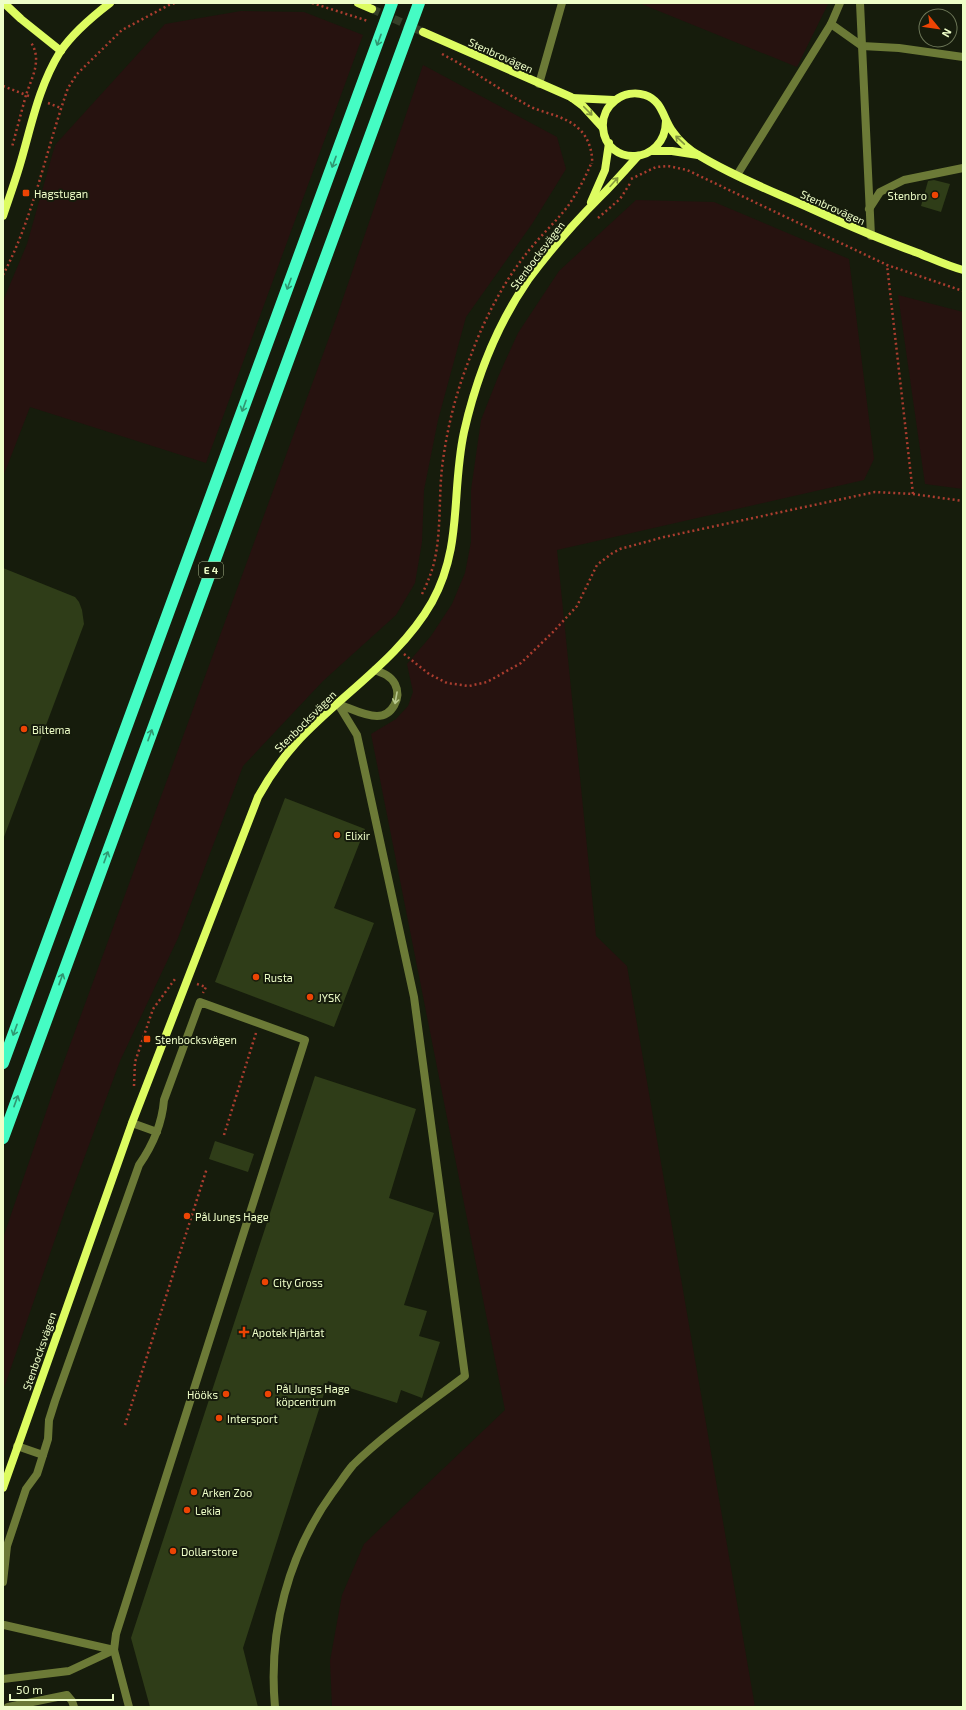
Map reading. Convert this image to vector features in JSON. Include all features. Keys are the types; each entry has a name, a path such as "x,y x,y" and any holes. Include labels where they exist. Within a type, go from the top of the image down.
{"highway":[{"name":"E 4","path":"3,1063 392,3"},
{"name":"E 4","path":"3,1138 419,3"}],"street":[{"path":"4,3 21,19 61,51"},
{"path":"3,216 21,161 38,99 50,70 61,51 87,23 110,3"},
{"path":"358,3 372,9"},
{"path":"539,84 562,3"},
{"path":"737,176 831,24 840,3"},
{"path":"860,3 871,236"},
{"path":"831,24 862,46 899,48 963,57"},
{"name":"Stenbrovägen","path":"423,32 571,97 583,106 603,128"},
{"name":"Stenbrovägen","path":"608,143 603,128 607,108 614,100 624,95 635,93 646,95 656,101 663,110 666,121 680,140 698,156 737,176 871,236 963,270"},
{"name":"Stenbrovägen","path":"571,97 614,100"},
{"path":"652,151 658,146 663,138 666,130 666,121"},
{"path":"608,143 615,150 624,155 638,156"},
{"name":"Stenbocksvägen","path":"588,208 598,188 604,170 608,143"},
{"name":"Stenbrovägen","path":"638,156 652,151 698,156"},
{"name":"Stenbocksvägen","path":"3,1488 132,1123 258,797 269,776 287,753 305,733 376,670 418,624 432,602 448,564 454,540 459,474 464,434 475,390 488,354 504,321 528,281 556,245 588,208 638,156"},
{"path":"869,210 880,192 904,180 963,168"},
{"path":"338,704 367,715 377,716 386,714 392,710 398,693 395,684 388,675 376,670"},
{"path":"275,1707 273,1652 283,1598 300,1547 323,1507 352,1466 394,1430 465,1376 414,997 357,735 338,704"},
{"path":"3,1582 8,1546 19,1508 26,1489 37,1474 48,1440 49,1420 139,1165 150,1149 163,1116 164,1100 200,1002 306,1040 116,1634 114,1650 129,1707"},
{"path":"132,1123 157,1132"},
{"path":"18,1446 43,1455"},
{"path":"3,1626 114,1650"},
{"path":"3,1679 69,1671 114,1650"},
{"path":"8,1707 67,1696 72,1701 74,1707"}],"path":[{"path":"3,275 11,259 34,198 68,88 77,74 122,30 175,3"},
{"path":"312,3 368,20"},
{"path":"26,37 36,49 37,58 26,95"},
{"path":"421,597 434,562 438,533 443,461 448,426 458,389 471,353 487,317 504,287 525,255 567,207 577,193 591,164 592,157 585,136 579,128 567,120 533,107 438,52"},
{"path":"3,86 61,108"},
{"path":"591,164 604,170"},
{"path":"598,218 620,199 632,179 646,170 668,166 687,170 887,265 963,291"},
{"path":"619,176 627,180 632,179"},
{"path":"887,265 913,494"},
{"path":"397,648 430,674 447,682 469,686 487,682 521,663 553,632 577,606 597,565 620,549 664,537 875,492 913,494 963,501"},
{"path":"134,1088 135,1062 153,1009 178,976"},
{"path":"224,1135 259,1023"},
{"path":"125,1425 207,1168"}],"shaded area":[{"path":"639,3 826,3 828,4 797,67"},
{"path":"241,11 304,12 363,35 206,463 30,407 3,477 3,301 27,244 55,145 165,24"},
{"path":"423,65 557,137 566,169 532,224 466,317 438,420 424,490 422,542 415,583 396,615 323,681 243,766 178,938 120,1061 65,1210 3,1391 3,1238 55,1086 337,316"},
{"path":"636,200 714,202 849,259 874,459 864,480 557,550 596,936 627,966 755,1707 332,1707 330,1661 342,1595 364,1544 505,1410 371,734 396,719 408,706 413,692 407,664 431,636 452,604 465,573 471,542 471,490 481,420 518,333 559,271"},
{"path":"898,295 963,312 963,489 925,484"}],"building":[{"name":"Stenbro","path":"934,180 950,184 941,212 921,206 928,181"},
{"name":"Biltema","path":"3,568 75,597 82,610 84,624 4,837"},
{"path":"285,798 365,829 334,908 374,923 334,1027 215,982"},
{"name":"Pål Jungs Hage köpcentrum","path":"315,1076 416,1109 389,1198 434,1213 404,1305 427,1311 419,1336 440,1342 422,1398 401,1390 397,1403 328,1381 243,1648 258,1707 150,1707 131,1638"},
{"path":"215,1141 254,1154 248,1172 209,1159"}],"tunnel":[{"path":"372,9 423,32"}],"place":[{"name":"Hagstugan","path":"26,193"},
{"name":"Stenbro","path":"935,195"},
{"name":"Biltema","path":"24,729"},
{"name":"Elixir","path":"337,835"},
{"name":"Rusta","path":"256,977"},
{"name":"JYSK","path":"310,997"},
{"name":"Stenbocksvägen","path":"147,1039"},
{"name":"Pål Jungs Hage","path":"187,1216"},
{"name":"City Gross","path":"265,1282"},
{"name":"Apotek Hjärtat","path":"244,1332"},
{"name":"Hööks","path":"226,1394"},
{"name":"Pål Jungs Hage köpcentrum","path":"268,1394"},
{"name":"Intersport","path":"219,1418"},
{"name":"Arken Zoo","path":"194,1492"},
{"name":"Lekia","path":"187,1510"},
{"name":"Dollarstore","path":"173,1551"}]}
